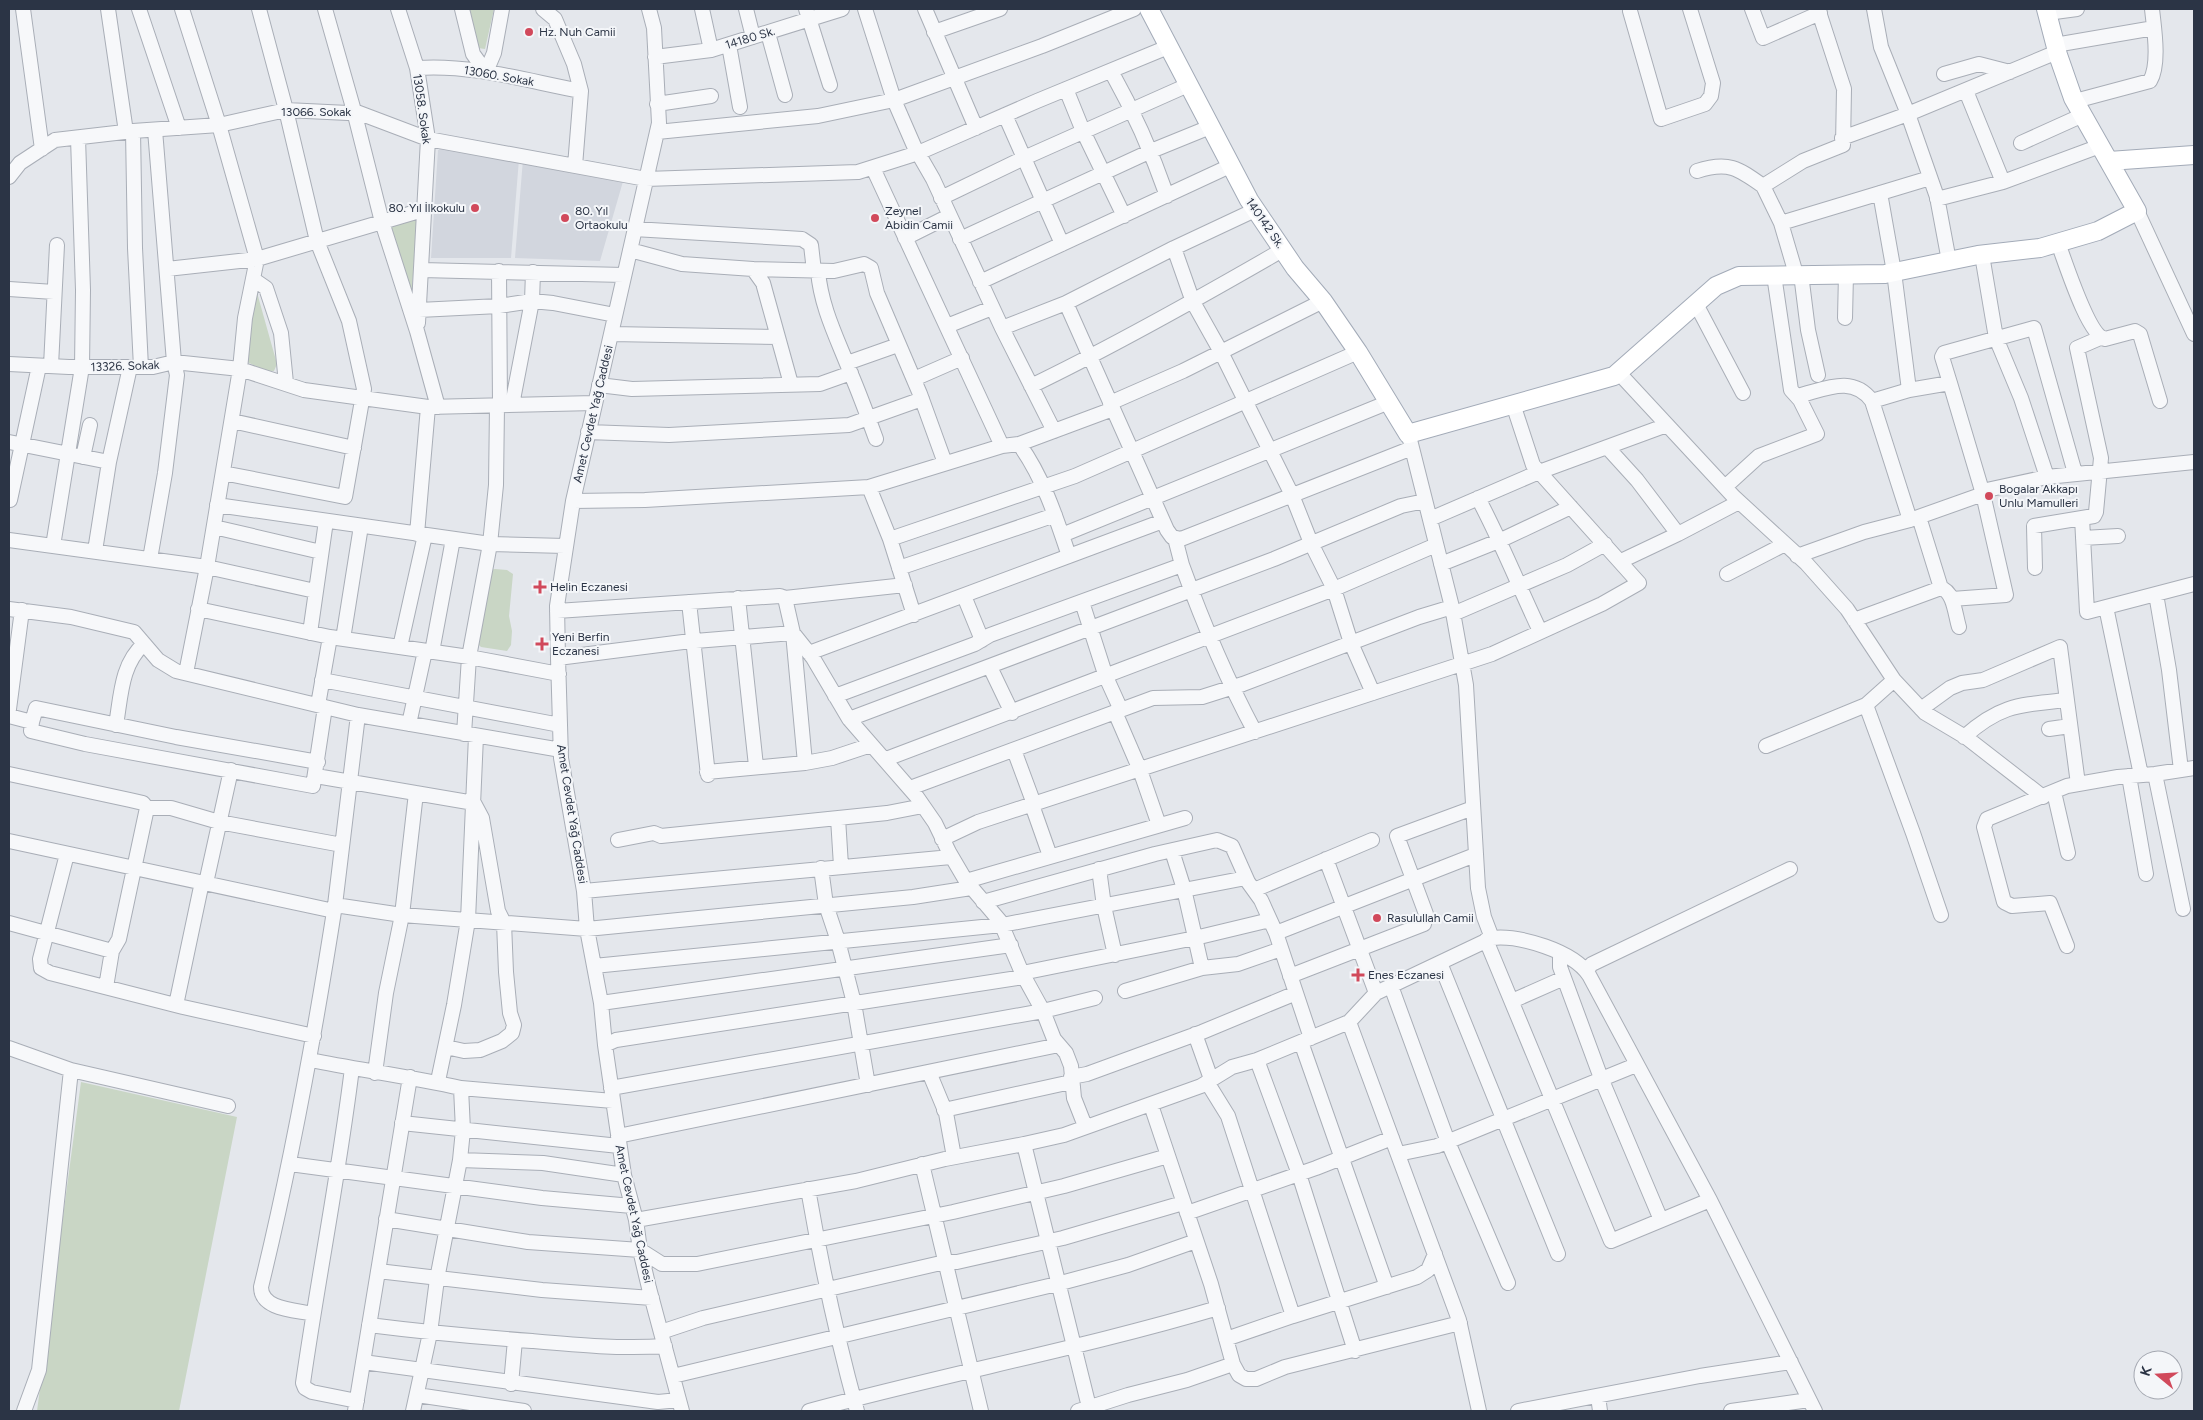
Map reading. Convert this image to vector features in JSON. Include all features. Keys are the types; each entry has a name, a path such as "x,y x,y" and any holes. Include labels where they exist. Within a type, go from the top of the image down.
{"main road":[{"name":"140142 Sk.","path":"1149,9 1230,166 1255,210 1284,249 1295,268 1323,301 1358,352 1408,436"},
{"path":"1408,436 1614,376 1716,286 1739,276 1774,274 1885,274 1982,255 2040,248 2098,231 2137,211 2079,108 2056,48 2047,11"},
{"path":"2105,154 2194,155"}],"street":[{"path":"22,9 42,149"},
{"path":"94,551 109,462 136,367 135,248 130,132 108,9"},
{"path":"139,9 179,128"},
{"path":"182,9 219,125 257,259 245,318 240,370 218,505 186,673"},
{"path":"223,473 345,497 364,389 349,321 317,241 286,110 259,9"},
{"path":"325,9 354,111 382,222 418,331 433,407 421,535 400,647"},
{"name":"13058. Sokak","path":"398,9 417,68 428,138 426,209 418,331"},
{"path":"462,9 473,54 486,72"},
{"path":"486,72 494,54 502,9"},
{"path":"543,9 554,19 574,64 581,91 575,166"},
{"name":"Amet Cevdet Yağ Caddesi","path":"649,9 654,28 659,123 573,501 557,611 558,674 561,750 584,891 587,929 601,1003 605,1045 624,1175 636,1220 640,1250 680,1406"},
{"path":"702,9 711,50"},
{"path":"746,9 753,37"},
{"name":"14180 Sk.","path":"655,57 711,50 768,33 808,14 842,9"},
{"path":"865,9 894,100 918,153 933,179 992,308 1054,431"},
{"path":"925,9 976,128"},
{"path":"934,32 1000,9"},
{"path":"657,132 818,116 894,100 1134,9"},
{"path":"1631,10 1661,119 1705,104 1711,96 1713,83 1690,9"},
{"path":"1752,9 1763,38 1819,11 1844,89 1842,145 1803,161 1763,186"},
{"path":"1874,9 1881,47 1908,114 1937,199 1949,261"},
{"path":"2047,11 2077,9"},
{"path":"2021,143 2079,108 2150,81 2155,51 2152,9"},
{"path":"808,14 830,86"},
{"path":"1842,138 1966,91 2010,72 2056,48 2154,28"},
{"path":"768,33 785,96"},
{"path":"729,45 740,107"},
{"name":"13066. Sokak","path":"9,177 20,163 55,140 219,125 286,110 348,113 354,111 428,138 646,179 858,172 918,153 1168,47"},
{"path":"1944,74 1978,64 2010,72"},
{"name":"13060. Sokak","path":"417,68 439,67 486,72 581,91"},
{"path":"1111,71 1133,110 1151,151 1167,196"},
{"path":"941,198 1083,131 1188,85"},
{"path":"1066,89 1083,131 1124,216"},
{"path":"1966,91 2004,182"},
{"path":"657,104 710,96"},
{"path":"1005,115 1062,244"},
{"path":"960,240 1151,151 1210,127"},
{"path":"150,559 165,473 177,375 174,362 156,130"},
{"path":"53,546 82,367 83,290 78,138"},
{"path":"1937,199 2105,154"},
{"path":"1697,171 1722,165 1738,170 1763,186 1780,223 1798,274 1818,375"},
{"path":"980,282 1230,166"},
{"path":"874,168 1002,446"},
{"path":"1780,223 1930,178"},
{"path":"1880,192 1894,272 1909,390"},
{"path":"167,269 257,259 426,209"},
{"path":"1002,328 1066,303 1174,248 1255,210"},
{"path":"2137,211 2194,334"},
{"path":"905,238 949,216"},
{"path":"634,229 802,239 811,245 820,290 836,339 876,439"},
{"path":"2058,243 2087,319 2100,338"},
{"path":"10,500 16,443 45,366 54,292 56,246"},
{"path":"1174,248 1193,302 1221,352 1292,495 1311,544 1334,589 1351,643 1373,693"},
{"path":"1032,386 1090,358 1193,302 1284,249"},
{"path":"630,250 682,264 816,271 834,271 864,264 870,268 877,293 914,379 945,463"},
{"path":"1982,255 1996,338 2021,398 2047,476"},
{"path":"753,269 763,283 790,384"},
{"path":"422,270 624,274"},
{"path":"438,1081 468,920 474,803 470,735 465,707 468,657 490,544 503,405 499,271"},
{"path":"503,405 532,301 532,272"},
{"path":"1725,487 1759,456 1817,434 1792,390 1774,274"},
{"path":"1845,318 1846,274"},
{"path":"253,279 266,288 281,333 286,383"},
{"path":"9,289 54,292"},
{"path":"419,310 500,306 532,301 615,314"},
{"path":"573,501 645,500 869,487 1002,446 1019,444 1054,431 1112,406 1323,301"},
{"path":"1066,303 1152,498 1172,537 1181,539 1292,495 1408,436 1453,611 1466,685 1478,888 1489,939 1512,1001 1610,1241 1710,1200"},
{"path":"1696,304 1742,394"},
{"path":"947,326 992,308"},
{"path":"1952,599 2006,595 1983,493 1942,358 1944,353 2034,328 2075,473"},
{"path":"2036,568 2034,526 2094,516 2096,512 2101,458 2077,348 2100,338 2105,339 2135,331 2140,334 2160,401"},
{"path":"611,334 778,337"},
{"path":"599,385 632,389 820,384 898,345"},
{"path":"890,539 1075,476 1358,352"},
{"path":"914,379 962,358"},
{"name":"13326. Sokak","path":"9,364 153,367 174,362 240,370 304,390 433,407 595,404"},
{"path":"1618,372 1725,487 1798,556 1847,609 1894,680 1921,709 2048,794 2068,852"},
{"path":"1872,401 1909,390 1950,383"},
{"path":"1797,396 1842,385 1864,390 1872,401 1941,588"},
{"path":"588,432 669,435 849,425 922,399"},
{"path":"1062,535 1389,402"},
{"path":"942,838 978,822 1462,662 1492,654 1602,604 1639,583 1533,465 1513,404"},
{"path":"232,421 354,448"},
{"path":"83,457 90,425"},
{"path":"1430,519 1539,472 1667,425"},
{"path":"16,443 109,462"},
{"path":"1019,444 1034,464 1069,556"},
{"path":"1607,447 1637,480 1678,534"},
{"path":"1798,556 1864,532 1915,518 1983,493 2047,476 2194,462"},
{"path":"869,487 890,539 914,615"},
{"path":"1478,498 1501,540 1518,586 1540,631"},
{"path":"849,720 1192,591 1311,544 1400,506 1425,501"},
{"path":"1621,561 1740,502"},
{"path":"218,505 490,544 565,546"},
{"path":"1441,564 1501,540 1571,507"},
{"path":"899,568 1055,515"},
{"path":"2082,518 2087,612 2194,584"},
{"path":"310,633 326,521"},
{"path":"809,653 1163,522"},
{"path":"361,526 336,638 322,680 322,706 317,769 314,786 76,742 31,731 36,708 317,769 350,782 474,803"},
{"path":"214,527 321,552"},
{"path":"2083,538 2118,536"},
{"path":"1175,538 1182,565 1208,637 1231,688 1255,732"},
{"path":"409,724 428,652 453,539"},
{"path":"9,540 207,567 315,592"},
{"path":"910,788 1153,698 1202,697 1231,688 1419,617 1453,611 1567,565 1605,544"},
{"path":"1727,574 1785,544"},
{"path":"886,759 1012,713 1334,589 1436,545"},
{"path":"835,696 1182,565"},
{"path":"557,611 738,598 780,596 785,598 905,585"},
{"path":"1854,620 1941,588 1946,589 1952,599 1959,627"},
{"path":"2067,946 2050,903 2012,906 2004,902 1984,827 1989,817 2067,786 2188,769 2156,594"},
{"path":"964,596 982,640"},
{"path":"738,598 756,766"},
{"path":"785,598 793,633 805,763"},
{"path":"689,602 708,774 756,766 805,763 832,758 871,745"},
{"path":"1082,602 1106,677 1159,825"},
{"path":"2106,607 2142,775 2183,910"},
{"path":"9,709 15,609 71,617 134,632 158,660 176,671 358,715 561,750"},
{"path":"198,609 336,638 468,657 558,674"},
{"path":"558,658 692,641 793,633"},
{"path":"793,633 809,653 849,720 886,759 923,806 968,885 1002,926 1050,1032 1066,1053 1071,1066 1074,1098 1085,1126"},
{"path":"116,725 126,671 135,653 144,644"},
{"path":"1921,709 1950,688 1962,683 1983,680 2060,647 2078,784"},
{"path":"990,667 1012,713"},
{"path":"322,680 560,725"},
{"path":"1766,746 1866,705 1894,680"},
{"path":"1964,737 1982,721 2010,707 2067,700"},
{"path":"1866,705 1941,915"},
{"path":"312,1314 270,1304 264,1298 261,1291 290,1164 310,1060 335,908 358,715"},
{"path":"9,716 32,722"},
{"path":"2049,729 2070,726"},
{"path":"1014,750 1050,856"},
{"path":"176,1005 231,770"},
{"path":"9,774 130,800 143,804 147,808 171,808 220,822 342,845"},
{"path":"2142,775 2146,874"},
{"path":"375,1073 386,993 402,914 416,793"},
{"path":"446,1046 464,1051 480,1050 502,1041 512,1032 514,1025 510,1013 504,923 498,911 482,818 474,803"},
{"path":"618,840 654,833 661,836 838,818 923,806"},
{"path":"106,987 112,951 119,939 147,808"},
{"path":"1290,976 1424,924 1426,914 1397,836 1473,808"},
{"path":"838,818 841,866"},
{"path":"9,841 335,908 587,929 913,897 968,885 1050,856 1184,818"},
{"path":"983,902 1099,869 1217,840 1232,846 1250,884 1261,900 1276,933 1296,993 1306,1040 1349,1180 1387,1287"},
{"path":"594,966 1002,926 1184,889 1250,884 1326,859 1372,840"},
{"path":"1172,851 1184,889 1202,968"},
{"path":"67,854 40,959 41,968 50,973 176,1005 314,1036"},
{"path":"1276,933 1475,855"},
{"path":"584,891 951,857"},
{"path":"1326,859 1358,951 1376,993"},
{"path":"820,868 826,905 838,941 854,1003 868,1085"},
{"path":"1099,869 1114,955"},
{"path":"1586,970 1592,964 1790,869"},
{"path":"605,1045 616,1040 1023,975 1270,920"},
{"path":"9,923 112,951"},
{"path":"636,1220 856,1181 922,1164 1064,1135 1201,1086 1232,1067 1257,1060 1349,1022 1376,993 1489,939 1524,940 1560,954 1586,970 1710,1200 1812,1406 1731,1411"},
{"path":"601,1003 1011,945"},
{"path":"1125,991 1202,968 1238,964 1281,948"},
{"path":"1560,954 1559,964 1601,1078 1661,1220"},
{"path":"1440,963 1558,1254"},
{"path":"1512,1001 1564,978"},
{"path":"1390,986 1448,1142 1508,1283"},
{"path":"944,1110 1087,1074 1296,993"},
{"path":"310,1060 375,1073 438,1081 461,1088 612,1095 861,1043 1042,1011 1095,998"},
{"path":"1349,1022 1460,1323 1479,1411"},
{"path":"1194,1034 1209,1080 1228,1116 1293,1316"},
{"path":"402,1123 463,1130 619,1141 868,1085 1059,1045"},
{"path":"9,1048 71,1070 228,1106"},
{"path":"1257,1060 1299,1174 1355,1351"},
{"path":"1398,1154 1448,1142 1636,1065"},
{"path":"352,1068 338,1171 312,1314 303,1383 305,1388 312,1392 356,1406 410,1078"},
{"path":"24,1411 39,1370 71,1070"},
{"path":"929,1072 944,1110 954,1157"},
{"path":"413,1411 430,1333 437,1279 460,1160 463,1130 461,1088"},
{"path":"1151,1105 1218,1308 1233,1364 1239,1375 1246,1380 1256,1379 1285,1367 1355,1351 1460,1323"},
{"path":"661,1332 703,1318 945,1262 958,1262 1064,1238 1252,1191 1392,1138"},
{"path":"1024,1144 1074,1348 1086,1410 1128,1395 1187,1380 1233,1364"},
{"path":"386,1219 528,1242 640,1250 662,1264 697,1264 934,1216 1064,1186 1168,1156"},
{"path":"460,1160 543,1164 624,1175"},
{"path":"290,1164 542,1198 632,1206"},
{"path":"922,1164 981,1411"},
{"path":"808,1190 816,1240 856,1405"},
{"path":"673,1376 1057,1284 1128,1264 1196,1241"},
{"path":"1226,1338 1417,1277 1428,1270 1435,1254"},
{"path":"378,1271 437,1279 652,1298"},
{"path":"809,1411 856,1405 972,1371 1074,1348 1218,1308"},
{"path":"369,1325 430,1333 595,1346 640,1348 665,1346"},
{"path":"511,1384 515,1340"},
{"path":"364,1362 511,1384 680,1406"},
{"path":"1518,1411 1700,1376 1791,1362"},
{"path":"417,1395 524,1411"},
{"path":"1598,1396 1600,1411"}],"shaded area":[{"name":"80. Yıl İlkokulu","path":"443,147 519,159 511,258 431,258 438,150"},
{"name":"80. Yıl Ortaokulu","path":"523,159 624,178 600,261 515,258"}],"green space":[{"path":"466,9 494,9 485,49 478,48"},
{"path":"417,217 412,289 409,291 391,225"},
{"path":"256,289 277,364 274,371 266,371 245,361"},
{"path":"490,570 507,570 513,574 509,616 512,631 511,645 507,651 481,647 478,644"},
{"path":"81,1082 237,1117 179,1411 37,1411"}],"place":[{"name":"Hz. Nuh Camii","path":"529,32"},
{"name":"80. Yıl İlkokulu","path":"475,208"},
{"name":"80. Yıl Ortaokulu","path":"565,218"},
{"name":"Zeynel Abidin Camii","path":"875,218"},
{"name":"Bogalar Akkapı Unlu Mamulleri","path":"1989,496"},
{"name":"Helin Eczanesi","path":"540,587"},
{"name":"Yeni Berfin Eczanesi","path":"542,644"},
{"name":"Rasulullah Camii","path":"1377,918"},
{"name":"Enes Eczanesi","path":"1358,975"}]}
